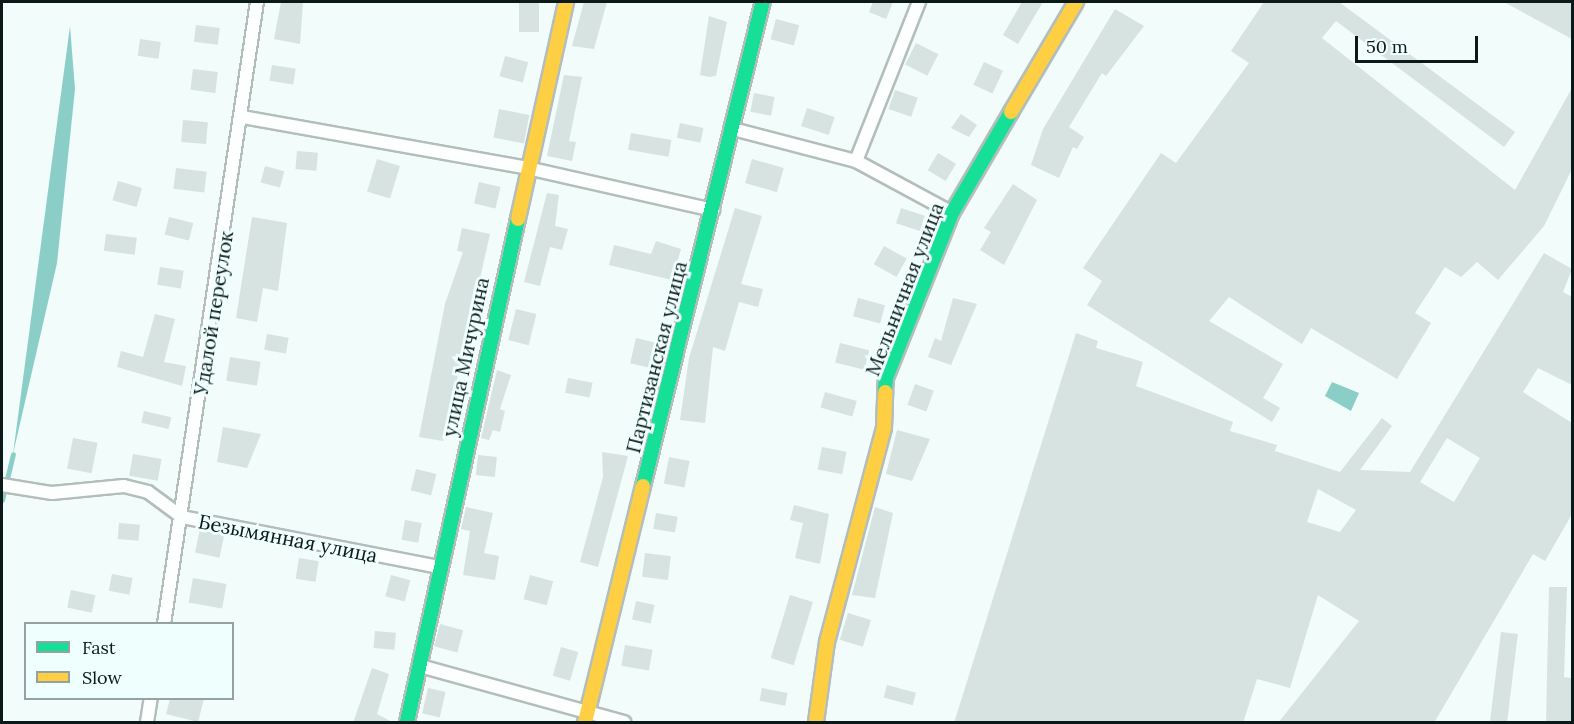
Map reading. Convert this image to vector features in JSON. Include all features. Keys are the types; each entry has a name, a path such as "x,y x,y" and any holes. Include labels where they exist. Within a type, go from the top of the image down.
{"street":[{"name":"Удалой переулок","path":"164,622 242,117 257,2"},
{"name":"улица Мичурина","path":"407,723 526,168 566,2"},
{"name":"Партизанская улица","path":"586,716 734,129 763,2"},
{"path":"856,162 919,2"},
{"name":"Мельничная улица","path":"816,723 827,642 884,428 886,378 952,213 1076,2"},
{"path":"242,117 526,168 713,210"},
{"path":"734,129 856,162 952,213"},
{"name":"Безымянная улица","path":"2,485 52,493 124,486 148,492 182,517 440,567"},
{"path":"420,666 586,716 624,723"},
{"path":"147,723 151,700"}],"water":[{"path":"70,26 75,89 57,263 13,454"},
{"path":"1332,382 1359,393 1351,411 1325,396"}],"building":[{"path":"281,2 303,2 300,44 274,39"},
{"path":"519,2 539,2 539,32 519,32"},
{"path":"584,2 607,2 594,49 572,46"},
{"path":"873,2 893,2 886,19 869,12"},
{"path":"1022,2 1043,2 1018,44 1003,35"},
{"path":"1264,2 1339,2 1515,132 1504,147 1336,21 1322,38 1515,190 1572,88 1572,169 1544,226 1498,280 1477,262 1461,277 1445,267 1415,313 1431,323 1397,379 1311,328 1302,344 1229,297 1209,321 1283,364 1263,398 1280,408 1272,422 1087,305 1102,281 1083,268 1161,153 1176,163 1249,63 1231,51"},
{"path":"1504,2 1572,2 1572,39"},
{"path":"1115,9 1144,26 1106,76 1102,73 1069,127 1084,137 1077,149 1073,147 1059,178 1031,165 1043,129"},
{"path":"709,16 727,22 716,76 709,77 700,75"},
{"path":"776,19 799,25 794,45 771,39"},
{"path":"196,25 220,28 218,45 194,42"},
{"path":"140,39 161,42 158,59 138,56"},
{"path":"916,43 938,54 927,76 905,64"},
{"path":"505,56 528,62 523,82 500,76"},
{"path":"984,62 1003,71 992,94 973,85"},
{"path":"272,65 296,69 293,85 269,81"},
{"path":"193,69 218,72 215,93 190,90"},
{"path":"564,75 582,77 569,141 576,142 572,161 547,156"},
{"path":"895,90 918,98 911,117 888,109"},
{"path":"754,93 775,97 771,116 750,112"},
{"path":"807,108 835,117 829,135 801,126"},
{"path":"499,109 529,115 524,143 493,137"},
{"path":"961,114 977,125 969,137 951,128"},
{"path":"183,120 208,122 206,144 181,142"},
{"path":"680,123 703,128 700,143 677,138"},
{"path":"631,133 671,140 668,157 628,150"},
{"path":"297,151 318,153 316,171 295,169"},
{"path":"938,153 956,164 946,181 928,170"},
{"path":"377,159 400,166 390,199 367,192"},
{"path":"752,159 784,168 777,192 745,183"},
{"path":"265,166 284,171 280,188 261,182"},
{"path":"176,168 207,172 204,193 173,189"},
{"path":"118,181 142,188 137,207 112,200"},
{"path":"479,182 500,187 495,208 474,203"},
{"path":"1013,184 1037,200 1004,265 980,250 991,232 984,228"},
{"path":"547,193 559,195 555,226 568,229 562,250 550,247 540,286 524,282"},
{"path":"735,208 762,216 741,284 763,289 758,307 739,302 725,351 713,347 705,423 680,420 689,358"},
{"path":"901,208 925,216 920,231 896,223"},
{"path":"169,217 193,223 189,241 165,234"},
{"path":"252,217 287,223 278,291 263,288 257,322 236,318"},
{"path":"462,228 490,234 443,441 419,437 445,304 463,252 457,251"},
{"path":"106,234 137,238 135,255 104,251"},
{"path":"656,241 681,249 672,280 609,265 614,245 651,254"},
{"path":"884,246 907,259 897,277 874,264"},
{"path":"1544,253 1572,269 1563,292 1572,297 1572,385 1538,368 1523,392 1572,423 1572,514 1545,561 1533,554 1434,723 1278,723 1359,621 1318,595 1290,688 1257,679 1243,723 954,723 1076,333 1098,341 1096,348 1143,362 1136,386 1233,422 1230,431 1277,445 1275,451 1340,472 1382,418 1392,426 1360,470 1410,472","holes":["1447,438 1480,458 1454,502 1420,482","1318,489 1356,510 1340,532 1307,522"]},
{"path":"160,267 184,271 181,289 157,285"},
{"path":"858,298 885,305 880,324 853,316"},
{"path":"953,298 977,304 951,365 928,357 935,338 941,341"},
{"path":"516,309 536,314 529,345 508,340"},
{"path":"155,314 175,319 164,362 186,366 182,386 117,367 121,351 143,357"},
{"path":"267,334 289,338 286,354 264,350"},
{"path":"636,338 658,343 653,369 630,363"},
{"path":"840,343 869,350 864,370 835,362"},
{"path":"230,357 261,362 257,386 226,381"},
{"path":"497,370 511,375 500,409 505,411 500,432 493,430 489,440 481,438"},
{"path":"568,378 593,383 590,397 565,393"},
{"path":"915,384 934,391 926,412 907,405"},
{"path":"825,392 857,401 852,416 821,407"},
{"path":"144,411 171,417 169,429 141,423"},
{"path":"223,427 261,434 247,468 217,462"},
{"path":"897,430 930,439 912,481 886,474"},
{"path":"73,438 98,443 92,473 67,468"},
{"path":"822,447 847,452 842,474 818,470"},
{"path":"602,452 628,456 598,567 580,562 603,477"},
{"path":"133,454 162,459 158,481 129,476"},
{"path":"478,455 497,457 495,477 476,475"},
{"path":"669,457 690,461 684,488 664,484"},
{"path":"416,469 436,474 431,495 411,490"},
{"path":"794,505 829,514 820,564 795,558 803,523 790,520"},
{"path":"466,507 493,513 484,553 499,556 495,580 463,575 470,531 461,529"},
{"path":"875,507 893,513 875,598 852,595"},
{"path":"656,513 678,517 675,533 653,529"},
{"path":"405,520 422,523 418,543 402,540"},
{"path":"119,523 140,525 139,541 118,539"},
{"path":"200,529 224,534 219,558 195,552"},
{"path":"645,553 671,556 668,580 642,577"},
{"path":"299,558 319,561 315,582 296,579"},
{"path":"112,574 133,578 129,595 109,591"},
{"path":"391,575 410,580 405,601 385,596"},
{"path":"530,575 553,581 547,605 524,599"},
{"path":"193,578 226,584 222,609 189,603"},
{"path":"1549,587 1567,587 1564,677 1572,678 1572,723 1546,723"},
{"path":"71,590 95,595 92,613 67,608"},
{"path":"790,595 813,602 794,665 771,658"},
{"path":"636,601 655,605 651,624 632,620"},
{"path":"848,613 871,620 863,647 840,640"},
{"path":"440,624 463,630 457,652 434,646"},
{"path":"375,631 396,633 394,650 374,648"},
{"path":"1501,632 1518,634 1507,722 1490,722"},
{"path":"625,645 653,650 649,671 621,666"},
{"path":"561,647 578,652 570,681 553,676"},
{"path":"372,668 389,674 377,714 394,723 353,723"},
{"path":"887,685 916,693 913,705 884,698"},
{"path":"428,688 446,692 440,717 422,713"},
{"path":"762,688 788,693 785,706 760,701"},
{"path":"170,700 204,700 198,722 166,714"}],"waterway":[{"path":"2,500 13,454"}],"traffic: fast":[{"path":"643,486 763,2"},
{"path":"885,392 886,378 952,213 1011,112"},
{"path":"407,722 518,219"}],"traffic: slow":[{"path":"518,219 566,2"},
{"path":"1011,112 1076,2"},
{"path":"816,722 827,642 884,428 885,392"},
{"path":"585,722 643,486"}]}
